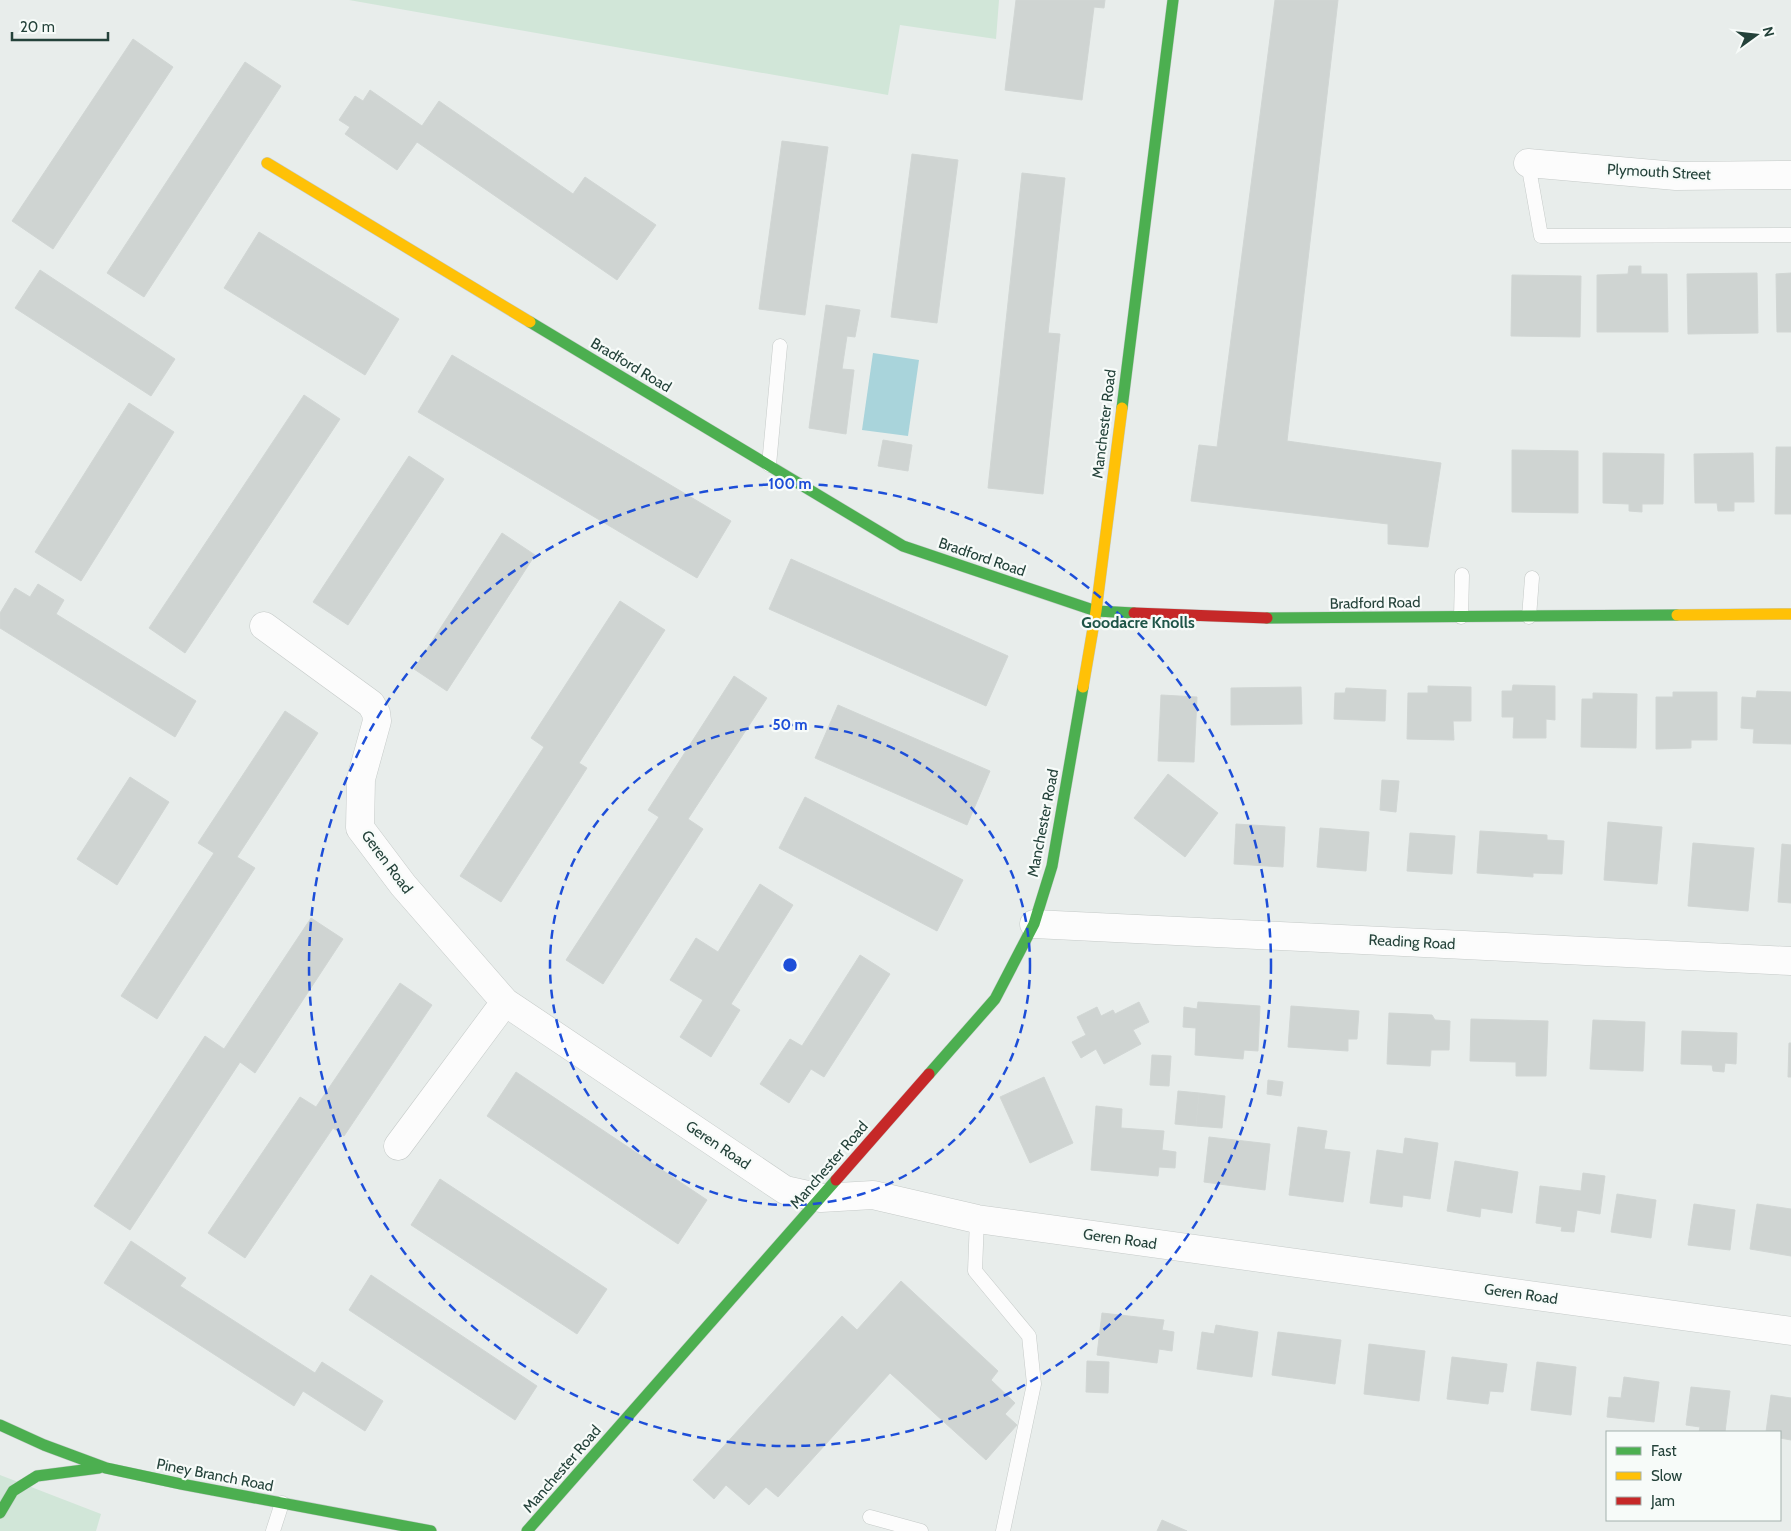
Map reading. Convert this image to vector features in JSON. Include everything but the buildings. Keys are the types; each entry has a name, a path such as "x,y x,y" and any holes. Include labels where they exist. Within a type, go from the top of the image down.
{"street":[{"name":"Manchester Road","path":"527,1531 995,1000 1034,924 1052,866 1096,611 1172,0"},
{"name":"Bradford Road","path":"267,163 903,546 1096,611 1287,619 1791,614"},
{"name":"Plymouth Street","path":"1528,163 1676,176 1791,175"},
{"name":"Geren Road","path":"264,626 374,708 377,721 361,779 360,828 403,885 505,1002 785,1190 821,1198 873,1195 977,1219 1791,1331"},
{"name":"Reading Road","path":"1034,924 1791,961"},
{"path":"398,1146 505,1002"},
{"name":"Piney Branch Road","path":"0,1425 44,1446 106,1468 431,1531"},
{"path":"0,1513 13,1491 37,1476 106,1468"}],"lane":[{"path":"1528,163 1541,236 1791,235"},
{"path":"769,465 780,346"},
{"path":"1461,617 1462,575"},
{"path":"1529,617 1532,578"},
{"path":"977,1219 975,1272 1029,1336 1034,1384 1004,1531"},
{"path":"272,1531 282,1503"},
{"path":"870,1517 921,1531"}],"green space":[{"path":"349,0 999,0 996,39 900,25 888,95"},
{"path":"0,1475 101,1514 96,1531 0,1531"}],"water":[{"path":"873,353 919,360 908,436 862,430"}],"traffic: fast":[{"path":"1122,408 1173,0"},
{"path":"530,322 903,546 1096,611 1134,613"},
{"path":"1267,618 1677,615"},
{"path":"929,1074 995,999 1034,924 1052,866 1083,687"},
{"path":"527,1531 836,1180"},
{"path":"0,1425 44,1445 106,1468 431,1531"},
{"path":"0,1513 13,1491 37,1476 99,1468"}],"traffic: slow":[{"path":"267,163 530,322"},
{"path":"1083,687 1096,611 1122,408"},
{"path":"1677,615 1791,614"}],"traffic: jam":[{"path":"1134,613 1267,618"},
{"path":"836,1180 929,1074"}],"district":[{"name":"Goodacre Knolls","path":"1138,622"}]}
